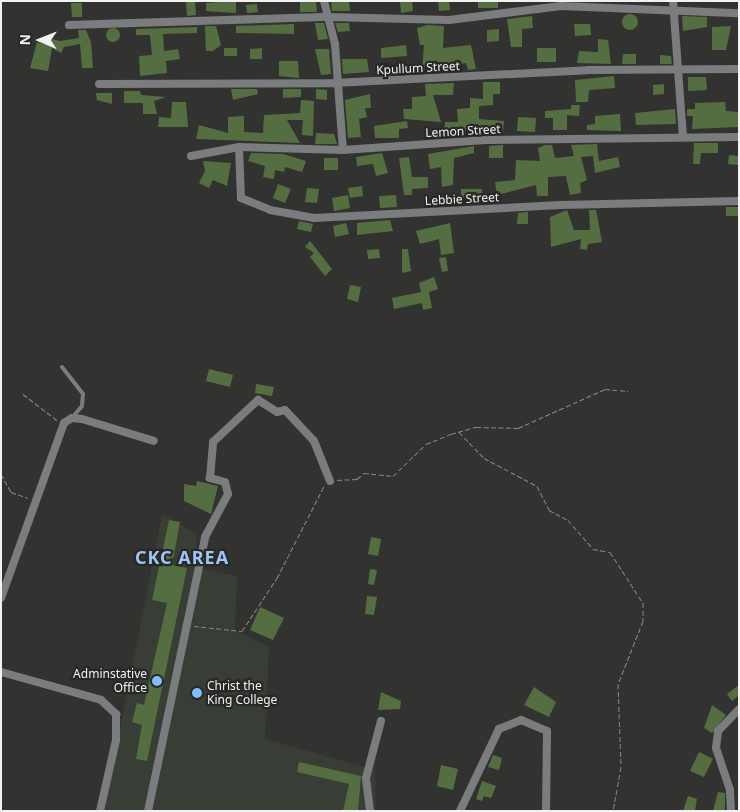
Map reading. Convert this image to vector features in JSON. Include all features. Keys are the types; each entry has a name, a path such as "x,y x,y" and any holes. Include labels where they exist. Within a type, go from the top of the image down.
{"street":[{"path":"324,1 329,17 334,83 343,150"},
{"path":"674,1 681,72 683,136"},
{"path":"69,25 329,17 449,20 561,6 739,13"},
{"name":"Kpullum Street","path":"99,84 334,83 588,70 681,72 739,69"},
{"name":"Lemon Street","path":"191,156 239,147 343,150 486,140 683,136 739,137"},
{"name":"Lebbie Street","path":"239,147 241,198 270,210 314,218 562,204 739,201"},
{"path":"149,810 183,627 205,537 228,494 225,482 213,480 209,472 213,442 225,428 258,400 277,412 285,410 314,441 330,481"},
{"path":"1,598 62,426 72,418 154,442"},
{"path":"1,672 101,700 116,714 116,740 100,811"},
{"path":"732,811 730,790 716,748 718,731 739,709"},
{"path":"460,811 499,729 521,720 547,731 546,811"},
{"path":"370,811 366,778 381,721"}],"lane":[{"path":"62,367 83,394 82,406 72,418"}],"path":[{"path":"183,627 242,631 277,578 322,488 330,481 357,479 364,473 393,476 426,444 458,432 476,426 518,428 605,389 628,391"},
{"path":"23,394 62,426"},
{"path":"458,432 484,458 537,486 549,510 568,520 593,549 610,552 643,603 643,621 618,684 621,767 613,811"},
{"path":"1,474 11,492 35,500"}],"shaded area":[{"name":"Christ the King College","path":"162,514 196,534 198,568 237,576 235,630 269,647 265,739 375,770 376,811 104,811"}],"building":[{"path":"186,1 195,1 196,15 187,16"},
{"path":"300,1 316,1 317,12 300,12"},
{"path":"331,1 349,1 350,11 332,11"},
{"path":"400,1 412,1 413,11 401,13"},
{"path":"438,1 449,1 450,10 439,11"},
{"path":"478,1 498,1 498,8 478,8"},
{"path":"236,2 236,13 206,11 206,3"},
{"path":"71,3 82,3 82,17 72,17"},
{"path":"257,4 258,12 247,13 246,5"},
{"path":"630,14 636,16 638,22 636,28 630,30 624,28 622,22 624,16"},
{"path":"532,16 533,28 522,29 522,47 511,47 507,19"},
{"path":"682,16 707,17 707,27 683,31"},
{"path":"315,23 324,23 328,39 318,40"},
{"path":"335,23 349,23 350,31 338,32"},
{"path":"294,24 294,34 236,33 236,26"},
{"path":"574,24 590,24 591,35 575,36"},
{"path":"428,25 444,26 443,48 471,45 476,69 468,70 466,63 422,71 424,45 420,45 417,28"},
{"path":"205,26 216,26 221,45 213,51 206,51"},
{"path":"731,26 726,50 712,50 712,27"},
{"path":"197,27 197,33 163,34 164,51 178,49 180,59 166,61 167,73 140,76 139,56 152,55 150,35 136,35 136,29"},
{"path":"113,28 118,30 120,35 118,40 113,42 108,40 106,35 108,30"},
{"path":"499,29 499,41 487,42 487,30"},
{"path":"78,30 86,30 91,42 93,68 82,68 80,44 64,47 61,53 52,48 48,71 30,68 37,42 44,44 44,37 60,41 79,38"},
{"path":"598,39 608,40 611,64 577,63 579,51 598,52"},
{"path":"406,45 407,56 381,58 381,48"},
{"path":"224,48 237,48 237,56 224,56"},
{"path":"262,48 262,59 250,59 250,49"},
{"path":"537,48 556,48 556,62 537,62"},
{"path":"315,49 329,49 331,74 321,75"},
{"path":"623,54 636,54 636,64 622,64"},
{"path":"660,55 671,56 672,64 660,64"},
{"path":"342,59 367,59 369,72 343,74"},
{"path":"279,61 298,61 299,78 279,76"},
{"path":"614,76 615,88 589,90 588,102 576,102 575,80"},
{"path":"688,77 706,77 707,90 688,91"},
{"path":"483,82 500,82 500,94 493,94 493,105 479,106 479,119 504,121 503,133 444,134 445,122 458,122 457,109 470,108 470,98 483,99"},
{"path":"454,83 453,95 433,95 441,122 404,119 403,109 412,109 412,97 426,96 425,84"},
{"path":"664,84 664,94 653,95 653,85"},
{"path":"231,89 257,89 258,94 233,100"},
{"path":"283,89 301,89 301,97 283,98"},
{"path":"316,89 327,90 327,100 316,99"},
{"path":"124,91 140,91 141,95 166,97 154,101 157,114 143,114 143,103 124,103"},
{"path":"96,93 112,93 112,104 97,100"},
{"path":"370,94 371,108 365,108 367,117 359,119 361,137 348,138 345,100"},
{"path":"301,100 314,101 313,136 302,135 303,120 287,120 300,143 196,139 199,125 228,133 228,117 244,116 244,132 263,133 264,115 300,113"},
{"path":"172,102 186,102 188,127 158,127 159,117 171,118"},
{"path":"725,102 726,111 739,112 739,127 692,129 693,116 687,116 687,109 695,109 695,103"},
{"path":"571,105 580,105 579,116 567,115 567,130 553,130 553,118 545,118 545,111 571,109"},
{"path":"675,109 676,124 636,125 635,113"},
{"path":"620,114 621,131 587,130 587,125 595,124 595,116"},
{"path":"518,117 536,118 535,132 517,131"},
{"path":"407,121 408,128 399,129 399,138 375,138 374,126"},
{"path":"333,130 337,144 315,144 316,133 334,134"},
{"path":"694,143 718,143 718,153 701,153 700,164 693,164"},
{"path":"597,144 599,161 618,157 620,167 595,173 593,156 581,157 587,180 580,183 581,193 570,195 566,176 548,177 548,196 537,196 536,185 497,195 495,182 515,180 516,160 540,161 538,148 552,145 555,158 574,156 571,145"},
{"path":"503,145 503,158 489,158 489,146"},
{"path":"474,146 474,153 454,158 453,185 442,187 441,167 430,169 428,154"},
{"path":"251,153 283,154 306,161 302,172 285,167 284,172 275,170 274,179 263,177 265,166 248,161"},
{"path":"382,153 388,173 376,176 373,164 357,166 356,157"},
{"path":"729,155 739,156 739,165 728,164"},
{"path":"409,157 412,177 428,177 428,188 412,189 412,195 404,195 399,158"},
{"path":"324,158 338,158 338,170 324,170"},
{"path":"203,161 231,163 227,186 213,180 209,188 199,183 205,171"},
{"path":"278,184 291,189 285,203 273,198"},
{"path":"362,186 363,196 350,198 348,188"},
{"path":"307,188 319,189 317,203 305,202"},
{"path":"461,189 482,189 482,202 461,203"},
{"path":"348,195 350,208 334,211 332,198"},
{"path":"396,195 397,207 380,208 379,196"},
{"path":"726,207 739,207 739,216 726,216"},
{"path":"567,210 574,230 590,230 589,210 596,210 602,242 588,244 587,250 580,249 581,239 551,247 550,217"},
{"path":"528,212 528,224 517,224 518,213"},
{"path":"390,220 393,231 357,235 357,223"},
{"path":"299,221 313,224 311,232 297,229"},
{"path":"346,223 349,234 335,237 333,226"},
{"path":"450,223 454,253 441,255 439,239 420,244 416,231"},
{"path":"310,241 332,269 325,276 310,257 314,253 305,247"},
{"path":"379,249 380,258 368,259 367,250"},
{"path":"402,249 408,249 411,271 402,273"},
{"path":"446,257 448,271 442,272 439,258"},
{"path":"434,277 438,289 429,292 432,308 423,310 422,303 394,309 392,298 421,292 419,283"},
{"path":"350,285 361,287 358,302 347,299"},
{"path":"209,369 233,375 230,387 206,381"},
{"path":"256,384 274,387 272,396 255,393"},
{"path":"197,481 218,486 211,514 184,501 184,484 196,486"},
{"path":"169,520 180,522 172,565 187,568 147,761 136,759 142,725 132,722 137,703 144,705 167,603 152,600"},
{"path":"371,537 381,539 378,556 368,554"},
{"path":"370,569 377,570 374,585 368,584"},
{"path":"367,596 377,597 374,615 365,614"},
{"path":"260,607 284,618 273,640 250,630"},
{"path":"739,685 739,695 732,701 727,694"},
{"path":"534,687 556,702 549,717 524,705"},
{"path":"381,692 401,701 400,709 378,710"},
{"path":"712,705 726,715 712,733 704,728"},
{"path":"699,752 713,759 704,777 690,771"},
{"path":"493,755 502,758 499,770 488,767"},
{"path":"299,762 361,776 358,811 343,811 349,784 297,772"},
{"path":"441,765 458,769 453,790 437,786"},
{"path":"482,781 496,786 491,798 484,796 482,801 476,799"},
{"path":"718,792 725,793 725,811 713,811"},
{"path":"688,796 697,799 695,811 683,811"}],"place":[{"name":"Adminstative Office","path":"157,681"},
{"name":"Christ the King College","path":"197,693"}],"district":[{"name":"CKC AREA","path":"182,557"}]}
